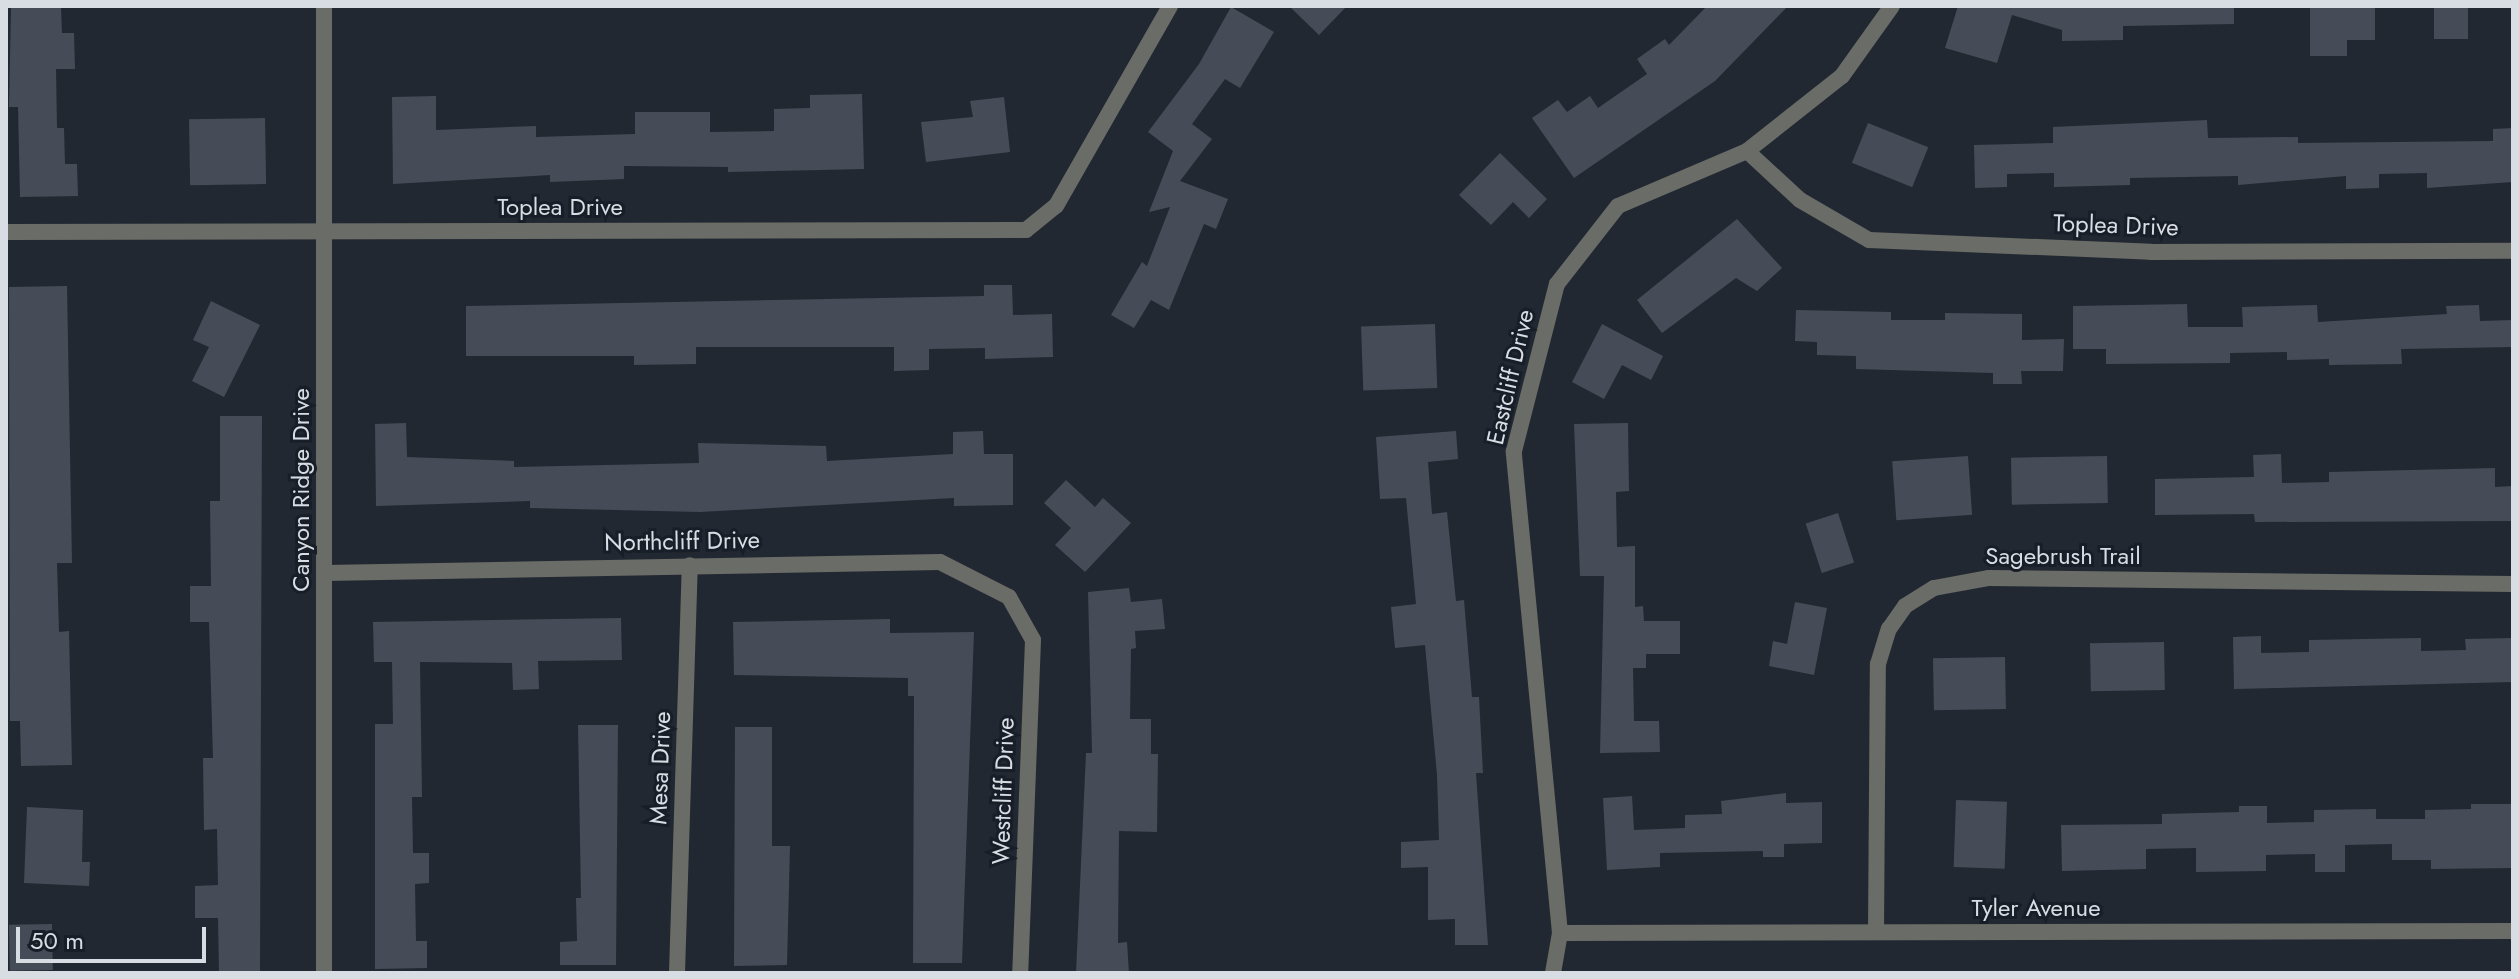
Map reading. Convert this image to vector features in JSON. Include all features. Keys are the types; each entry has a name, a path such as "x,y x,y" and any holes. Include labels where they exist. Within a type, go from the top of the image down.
{"street":[{"name":"Canyon Ridge Drive","path":"324,6 324,973"},
{"name":"Toplea Drive","path":"6,232 1026,230 1056,206 1077,162 1170,6"},
{"name":"Eastcliff Drive","path":"1553,973 1560,933 1514,451 1557,284 1618,206 1747,151 1842,76 1892,6"},
{"name":"Toplea Drive","path":"1747,151 1800,200 1869,240 2151,252 2513,251"},
{"name":"Northcliff Drive","path":"325,573 940,562 1009,597 1024,613"},
{"name":"Mesa Drive","path":"677,973 690,565"},
{"name":"Sagebrush Trail","path":"1876,932 1878,664 1889,629 1905,606 1934,588 1989,578 2513,584"},
{"name":"Westcliff Drive","path":"1020,973 1033,640 1024,613"},
{"name":"Tyler Avenue","path":"1560,933 2513,931"}],"building":[{"path":"11,6 61,6 62,33 74,33 75,69 56,69 57,128 64,128 65,164 77,164 78,196 20,197 18,107 9,107"},
{"path":"1289,6 1347,6 1319,35"},
{"path":"1707,6 1788,6 1715,81 1574,178 1532,118 1558,100 1567,112 1590,96 1598,108 1647,74 1637,59 1665,39 1669,45"},
{"path":"1958,6 2234,6 2234,24 2123,26 2123,40 2062,41 2062,30 2012,15 1997,63 1945,48"},
{"path":"2310,6 2375,6 2375,40 2347,40 2347,56 2310,56"},
{"path":"2434,6 2468,6 2468,39 2434,39"},
{"path":"1231,7 1274,32 1240,88 1225,79 1192,124 1212,139 1180,181 1228,199 1216,229 1204,224 1169,310 1151,300 1134,328 1111,315 1142,262 1147,266 1170,207 1149,212 1173,151 1148,132 1199,64"},
{"path":"862,94 864,169 728,172 728,167 624,166 624,179 550,182 550,175 393,184 392,97 436,96 436,130 536,126 536,137 635,134 635,112 710,112 710,132 774,131 774,109 810,108 810,95"},
{"path":"1004,97 1010,152 926,162 921,122 973,117 970,101"},
{"path":"265,118 266,184 190,185 189,119"},
{"path":"2207,120 2208,138 2298,137 2298,143 2493,141 2493,129 2513,128 2513,182 2427,188 2427,173 2379,174 2379,188 2346,189 2346,176 2238,185 2238,176 2130,178 2130,185 2054,187 2054,173 2007,174 2007,187 1975,188 1974,145 2053,143 2053,127"},
{"path":"1868,123 1928,147 1912,187 1852,163"},
{"path":"1500,153 1547,199 1529,218 1513,202 1491,225 1459,195"},
{"path":"1737,219 1782,268 1757,291 1736,278 1662,333 1637,300"},
{"path":"984,285 1012,285 1013,315 1052,314 1053,357 985,359 985,348 929,349 929,370 894,371 894,347 696,347 696,364 634,365 634,356 466,356 466,306 984,296"},
{"path":"67,286 72,563 57,563 59,632 69,631 72,765 21,766 20,721 10,721 9,287"},
{"path":"211,301 260,325 224,397 192,381 209,347 193,340"},
{"path":"2187,304 2188,327 2243,327 2242,307 2317,305 2318,322 2447,314 2446,306 2479,305 2480,321 2513,320 2513,347 2401,349 2402,364 2329,365 2329,359 2287,360 2287,352 2230,353 2230,363 2106,364 2106,349 2073,349 2073,306"},
{"path":"1796,310 1891,312 1891,320 1945,320 1945,313 2022,314 2022,340 2064,339 2063,371 2021,371 2022,384 1993,384 1993,373 1856,369 1856,356 1817,355 1817,342 1795,341"},
{"path":"1435,324 1437,388 1363,391 1361,327"},
{"path":"1602,324 1663,356 1651,380 1622,365 1604,399 1572,382"},
{"path":"220,416 262,416 260,973 219,973 218,918 195,918 195,886 218,885 217,829 204,830 203,758 213,758 209,622 190,622 190,586 211,586 210,501 220,501"},
{"path":"406,423 407,457 514,461 514,467 699,463 698,443 826,446 827,461 953,454 953,432 983,431 984,454 1013,454 1013,505 954,506 954,498 700,512 530,508 530,501 376,506 375,424"},
{"path":"1628,423 1629,491 1616,492 1617,547 1635,546 1635,607 1643,606 1644,621 1680,621 1680,654 1646,654 1646,668 1633,668 1634,721 1659,721 1660,752 1600,753 1604,576 1580,576 1574,424"},
{"path":"1456,431 1458,459 1428,462 1432,514 1447,512 1456,601 1464,600 1472,697 1479,697 1483,773 1476,773 1488,945 1455,945 1455,919 1428,920 1428,867 1401,868 1401,842 1439,840 1437,775 1425,645 1395,648 1391,607 1416,604 1406,498 1380,499 1376,437"},
{"path":"2281,454 2282,483 2329,482 2329,472 2495,468 2495,487 2513,486 2513,521 2255,522 2254,514 2155,515 2155,479 2254,477 2253,455"},
{"path":"1968,456 1972,515 1896,520 1892,461"},
{"path":"2107,456 2108,503 2012,505 2011,458"},
{"path":"1066,480 1095,507 1103,498 1131,523 1085,572 1055,545 1071,528 1044,503"},
{"path":"1838,513 1854,562 1822,573 1806,524"},
{"path":"1129,588 1131,602 1162,599 1165,629 1135,631 1136,648 1131,649 1130,719 1151,719 1151,754 1158,754 1157,832 1119,831 1118,943 1127,942 1129,973 1076,973 1086,753 1092,753 1088,592"},
{"path":"1795,602 1827,608 1814,675 1769,666 1773,641 1787,644"},
{"path":"621,618 622,660 538,661 539,689 513,690 512,663 420,662 422,797 412,797 413,853 429,853 429,883 415,884 416,941 427,941 427,968 375,969 375,724 393,724 392,662 374,662 373,622"},
{"path":"890,619 890,633 974,632 962,963 913,963 914,696 908,696 908,678 734,675 733,622"},
{"path":"2261,636 2261,653 2309,652 2309,640 2421,638 2421,651 2466,650 2465,639 2513,638 2513,682 2234,689 2233,637"},
{"path":"2164,642 2165,690 2091,691 2090,643"},
{"path":"2005,657 2006,709 1934,710 1933,658"},
{"path":"578,725 618,725 616,965 560,965 560,942 577,941 576,898 581,898"},
{"path":"735,727 772,727 772,846 790,846 787,965 734,966"},
{"path":"1786,793 1786,803 1822,802 1822,843 1784,844 1784,857 1763,857 1763,851 1660,853 1660,867 1607,870 1603,798 1632,796 1634,830 1685,828 1685,815 1722,814 1721,801"},
{"path":"1956,800 2007,802 2005,869 1954,867"},
{"path":"2471,804 2513,804 2513,868 2431,869 2431,860 2392,860 2392,844 2345,845 2345,872 2315,872 2315,854 2266,855 2266,871 2196,872 2196,848 2146,849 2146,869 2062,871 2061,825 2162,824 2162,814 2239,812 2239,806 2267,806 2267,823 2314,822 2314,810 2376,809 2376,819 2425,819 2425,810 2471,809"},
{"path":"27,807 83,810 82,862 90,862 89,886 24,883"},
{"path":"52,924 53,970 10,971 9,925"}]}
